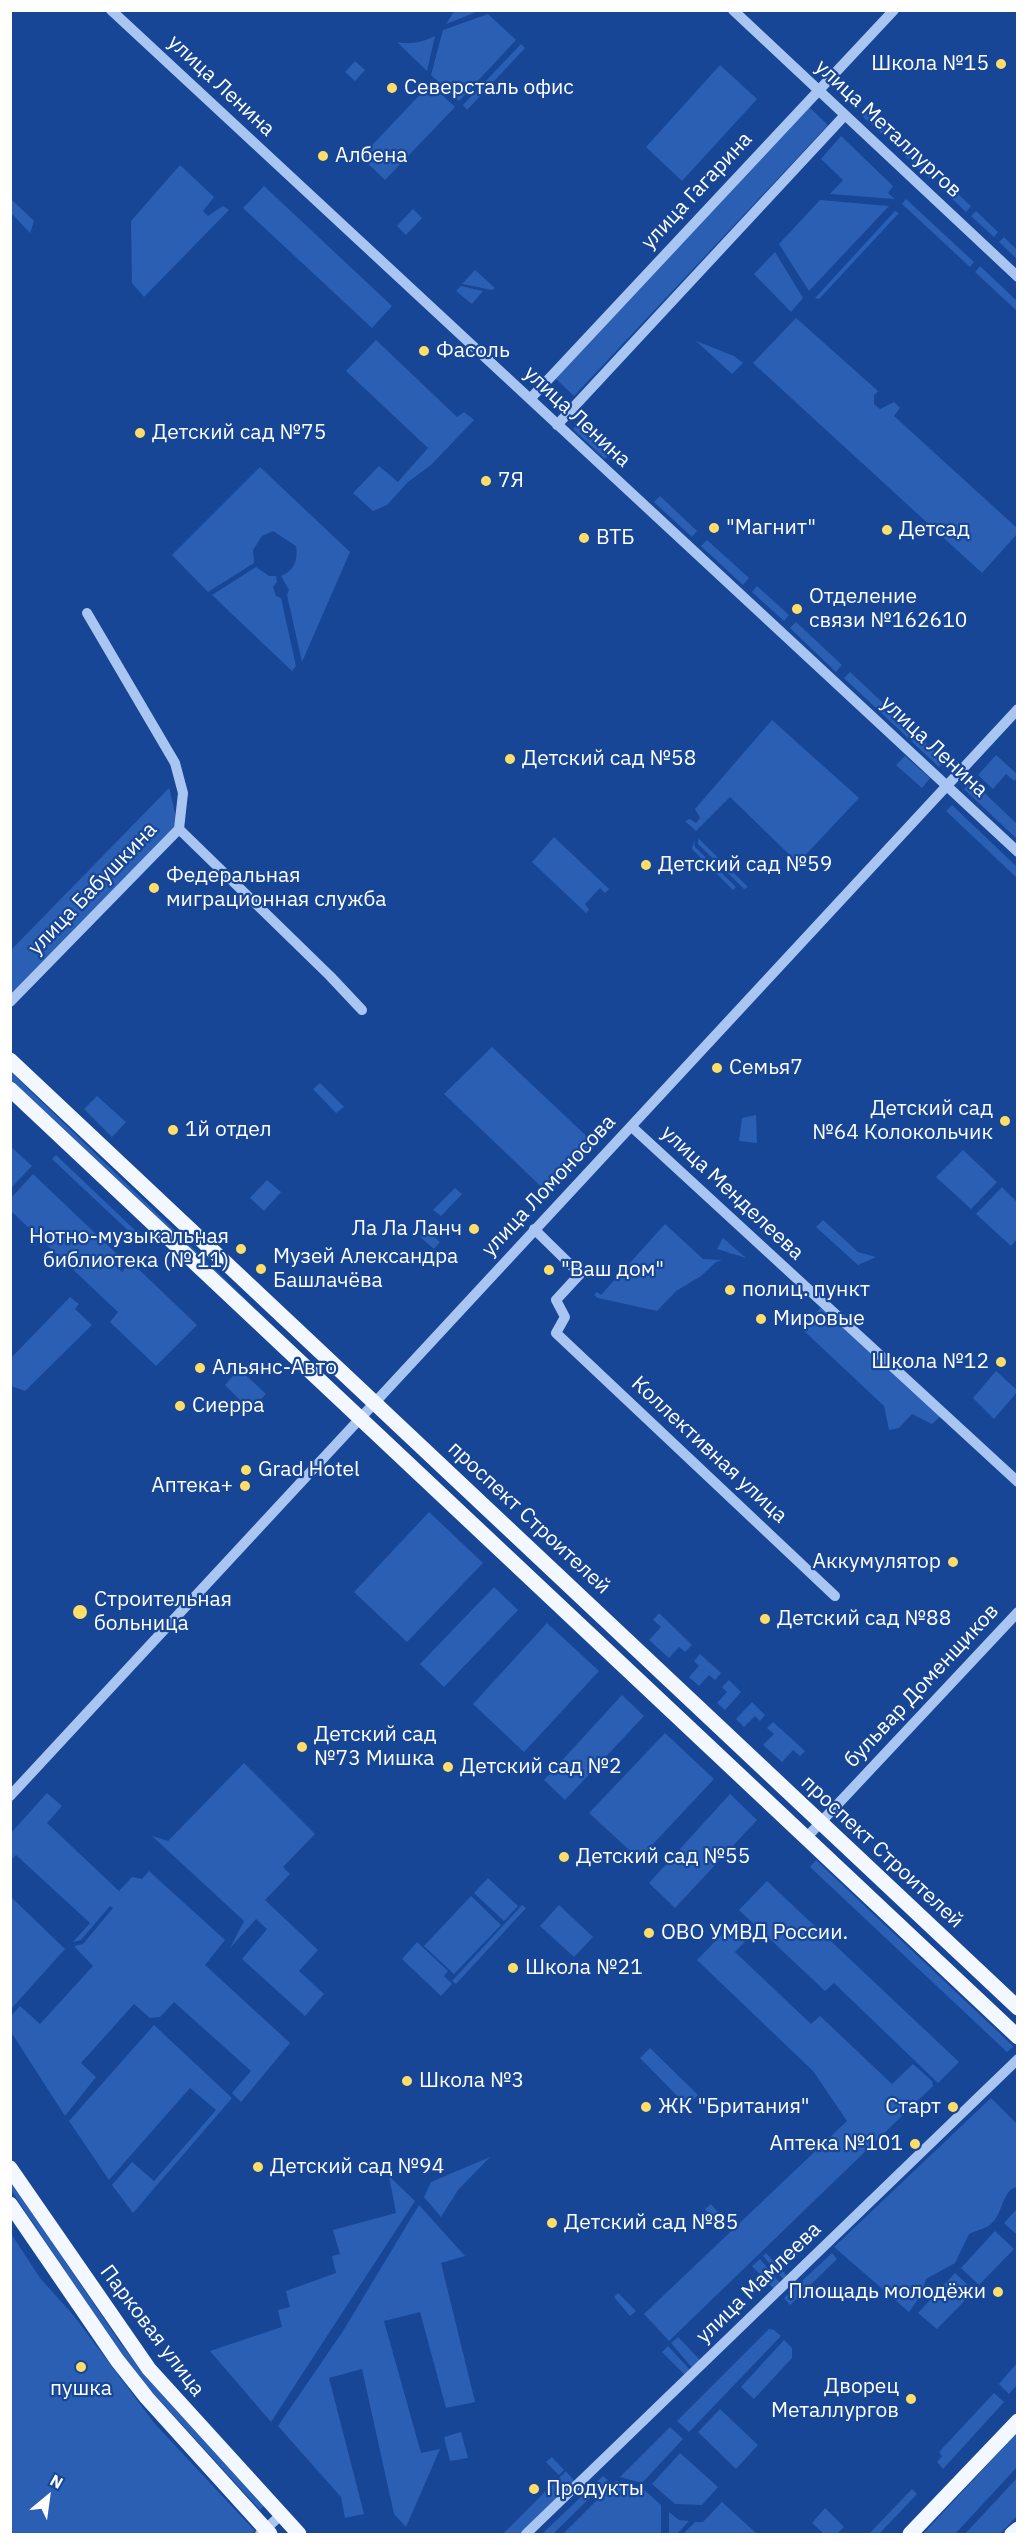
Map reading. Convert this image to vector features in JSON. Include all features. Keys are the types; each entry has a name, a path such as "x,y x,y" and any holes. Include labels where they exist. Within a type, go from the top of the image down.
{"main road":[{"name":"проспект Строителей","path":"10,1060 1017,2008"},
{"name":"проспект Строителей","path":"10,1089 1017,2037"},
{"name":"Парковая улица","path":"10,2168 149,2369 299,2535"},
{"name":"Парковая улица","path":"10,2204 117,2360 147,2398 265,2533"},
{"path":"910,2535 1017,2421"},
{"path":"1012,2535 1017,2529"}],"street":[{"name":"улица Ленина","path":"111,10 1017,852"},
{"name":"улица Металлургов","path":"733,10 1017,277"},
{"name":"улица Гагарина","path":"530,399 894,10"},
{"path":"557,425 845,116"},
{"path":"87,613 175,763 183,793 179,829 362,1010"},
{"name":"улица Ломоносова","path":"10,1796 1017,709"},
{"name":"улица Бабушкина","path":"10,1002 179,829"},
{"name":"улица Менделеева","path":"632,1127 1017,1482"},
{"name":"Коллективная улица","path":"534,1229 580,1274 556,1300 565,1317 556,1333 835,1596"},
{"name":"бульвар Доменщиков","path":"806,1838 1017,1612"},
{"name":"улица Мамлеева","path":"526,2535 1017,2059"},
{"path":"265,2533 281,2516"}],"shaded area":[{"path":"455,10 479,10 479,11 446,24"},
{"path":"488,14 516,40 459,101 431,75 443,30"},
{"path":"435,36 427,71 397,42 417,42"},
{"path":"521,44 525,48 467,110 463,105"},
{"path":"355,61 365,70 355,81 345,72"},
{"path":"720,65 757,99 682,181 646,147"},
{"path":"430,84 455,107 385,180 361,157"},
{"path":"842,87 861,105 856,110 837,92"},
{"path":"809,107 828,125 574,396 555,378"},
{"path":"866,110 887,129 882,134 861,115"},
{"path":"841,136 893,186 888,193 895,199 830,194 843,180 821,159"},
{"path":"906,147 938,177 933,182 901,152"},
{"path":"180,165 214,197 203,211 208,216 223,206 229,210 144,297 132,283 131,221"},
{"path":"946,183 971,206 966,212 941,188"},
{"path":"264,186 392,306 372,328 243,208"},
{"path":"11,199 34,221 30,233 11,213"},
{"path":"906,199 974,262 970,267 902,204"},
{"path":"820,200 889,206 809,291 779,244"},
{"path":"413,209 422,218 406,235 397,226"},
{"path":"895,211 899,213 819,299 815,298"},
{"path":"976,211 998,232 994,237 971,216"},
{"path":"1004,237 1017,250 1017,259 999,242"},
{"path":"775,252 803,298 791,312 754,274"},
{"path":"980,266 1017,301 1017,311 975,272"},
{"path":"475,270 495,288 492,290 462,284"},
{"path":"461,286 483,291 472,304 456,291"},
{"path":"796,318 878,391 874,396 874,404 880,409 894,402 900,408 894,416 1017,528 1017,534 982,573 753,363"},
{"path":"376,340 457,417 464,412 474,420 431,465 408,482 387,505 373,511 353,493 379,466 398,482 428,448 346,371"},
{"path":"696,341 734,356 743,363 732,374"},
{"path":"579,422 612,452 605,459 573,429"},
{"path":"260,467 350,552 302,662 287,595 289,590 281,576 290,571 294,564 296,546 273,531 262,536 253,550 254,563 208,592 172,555"},
{"path":"660,496 697,531 692,537 654,502"},
{"path":"707,540 749,578 743,585 701,546"},
{"path":"256,567 269,576 276,576 277,582 273,587 276,596 281,598 296,666 292,671 212,595"},
{"path":"757,586 789,615 784,621 752,592"},
{"path":"796,622 842,665 836,672 790,628"},
{"path":"850,672 945,761 939,767 844,678"},
{"path":"772,720 859,798 798,863 730,797 696,831 685,821 690,819 696,823 700,818 695,809"},
{"path":"996,755 1017,774 1017,778 1014,781 1006,774 993,789 978,775"},
{"path":"905,756 930,778 922,788 896,765"},
{"path":"972,781 1017,824 1017,839 964,789"},
{"path":"169,788 179,829 11,1002 11,950"},
{"path":"952,805 1017,867 1017,878 946,811"},
{"path":"554,837 609,889 605,893 600,888 585,904 589,910 586,913 532,862"},
{"path":"698,839 748,887 744,889 698,844"},
{"path":"694,841 695,847 736,887 733,890 692,849"},
{"path":"492,1047 596,1145 549,1194 444,1094"},
{"path":"10,1071 355,1405 11,1085"},
{"path":"320,1083 344,1107 336,1113 313,1089"},
{"path":"97,1096 126,1122 112,1137 84,1109"},
{"path":"756,1115 757,1143 739,1141 742,1118"},
{"path":"11,1147 32,1166 11,1188"},
{"path":"963,1150 997,1182 971,1209 936,1177"},
{"path":"56,1155 138,1233 135,1237 52,1159"},
{"path":"33,1174 117,1254 111,1262 122,1272 131,1262 197,1325 156,1366 110,1322 118,1312 11,1211 11,1198"},
{"path":"267,1180 281,1192 264,1211 250,1198"},
{"path":"1002,1187 1017,1202 1017,1239 1011,1246 976,1214"},
{"path":"455,1188 462,1194 441,1216 433,1210"},
{"path":"823,1220 858,1252 876,1257 858,1265 816,1227"},
{"path":"665,1224 703,1259 722,1260 676,1291 657,1311 598,1298 594,1295 597,1292 601,1295"},
{"path":"427,1230 440,1242 434,1249 420,1237"},
{"path":"723,1238 746,1258 717,1249"},
{"path":"70,1297 79,1304 75,1309 92,1325 25,1391 11,1386 11,1358"},
{"path":"822,1306 941,1416 932,1424 912,1414 899,1428 889,1430 884,1406 802,1329"},
{"path":"239,1369 266,1394 250,1410 225,1385"},
{"path":"996,1371 1018,1391 994,1419 973,1398"},
{"path":"429,1512 483,1563 407,1642 354,1592"},
{"path":"494,1587 518,1610 444,1687 420,1664"},
{"path":"659,1613 692,1645 685,1652 679,1647 669,1658 649,1640 661,1627 653,1620"},
{"path":"547,1623 599,1671 524,1752 473,1704"},
{"path":"700,1654 721,1673 715,1680 709,1675 699,1686 689,1677 699,1666 694,1661"},
{"path":"729,1680 741,1692 725,1710 717,1703 727,1692 722,1687"},
{"path":"622,1695 644,1716 565,1800 544,1780"},
{"path":"752,1702 765,1715 760,1721 755,1716 744,1727 736,1719"},
{"path":"773,1722 805,1751 800,1756 793,1750 782,1762 763,1745 774,1734 767,1728"},
{"path":"665,1733 714,1779 639,1859 589,1813"},
{"path":"244,1763 315,1834 283,1867 290,1874 265,1900 318,1950 299,1971 324,1994 305,2016 242,1959 267,1929 256,1919 230,1948 244,1921 152,1836 168,1841"},
{"path":"47,1793 62,1806 47,1823 119,1891 132,1877 142,1879 149,1871 225,1940 205,1965 290,2043 241,2102 232,2093 251,2071 174,2002 160,2017 150,2018 134,2004 81,2063 96,2077 65,2116 11,2032 11,2016 20,2006 40,2024 93,1966 74,1946 83,1944 113,1908 110,1906 81,1940 73,1942 90,1923 16,1855 11,1860 11,1833"},
{"path":"730,1794 757,1820 675,1908 649,1883"},
{"path":"816,1860 1014,2046 1007,2052 810,1867"},
{"path":"488,1878 518,1906 504,1921 474,1893"},
{"path":"767,1881 959,2062 938,2083 834,1983 825,1991 739,1910"},
{"path":"471,1896 501,1925 454,1974 424,1946"},
{"path":"11,1897 65,1949 11,2009"},
{"path":"522,1905 526,1908 456,1984 452,1981"},
{"path":"559,1905 593,1937 574,1957 540,1926"},
{"path":"736,1920 752,1934 735,1952 811,2024 820,2016 892,2084 913,2064 932,2081 933,2086 669,2341 644,2314 847,2121 813,2071 697,1960"},
{"path":"417,1942 448,1971 444,1976 452,1984 441,1996 402,1959"},
{"path":"154,2025 232,2098 133,2213 112,2185 132,2162 154,2181 216,2110 190,2088 109,2180 69,2121"},
{"path":"650,2048 698,2095 687,2106 640,2058"},
{"path":"991,2098 1017,2124 1017,2187 1006,2196 991,2224 969,2234 955,2263 926,2279 921,2295 909,2312 834,2247"},
{"path":"490,2157 458,2190 441,2217 424,2197 431,2182"},
{"path":"389,2176 415,2201 271,2422 210,2351 282,2327 278,2310 290,2307 286,2291 336,2273 332,2256 340,2254 333,2230 396,2213"},
{"path":"10,2180 119,2341 147,2378 264,2506 260,2510 142,2381 114,2344 11,2190"},
{"path":"711,2204 727,2223 723,2228 705,2209"},
{"path":"419,2205 465,2256 441,2263 475,2402 446,2408 420,2312 384,2321 421,2453 440,2449 406,2527 394,2514 362,2369 329,2378 364,2514 345,2518 341,2497 278,2426 343,2331"},
{"path":"1017,2209 1017,2235 1004,2223"},
{"path":"995,2231 1014,2249 979,2285 961,2268"},
{"path":"10,2232 40,2278 74,2316 155,2424 255,2531 251,2534 11,2534"},
{"path":"766,2253 788,2277 785,2281 763,2256"},
{"path":"832,2253 837,2259 790,2305 784,2298"},
{"path":"760,2259 781,2284 775,2290 752,2266"},
{"path":"955,2273 974,2291 937,2329 918,2313"},
{"path":"618,2293 636,2311 630,2316 614,2297"},
{"path":"769,2329 781,2336 689,2432 677,2421"},
{"path":"678,2337 701,2361 693,2369 671,2343"},
{"path":"784,2340 792,2348 792,2358 754,2399 741,2387"},
{"path":"668,2346 691,2371 686,2376 662,2352"},
{"path":"1017,2363 1017,2385 1009,2394 999,2384"},
{"path":"994,2393 1004,2402 943,2469 937,2462 942,2456 939,2452"},
{"path":"720,2409 758,2445 736,2469 698,2432"},
{"path":"670,2427 683,2439 642,2483 620,2477"},
{"path":"461,2432 468,2458 450,2461 444,2437"},
{"path":"1017,2433 1017,2467 955,2534 923,2534"},
{"path":"680,2453 718,2487 702,2505 675,2504 652,2484"},
{"path":"552,2457 564,2470 559,2475 546,2462"},
{"path":"566,2471 577,2484 524,2534 503,2534"},
{"path":"603,2476 608,2480 553,2534 542,2534"},
{"path":"1017,2478 1017,2516 1000,2534 965,2534"},
{"path":"616,2481 642,2488 661,2505 661,2534 563,2534"},
{"path":"912,2489 917,2494 879,2534 869,2534"},
{"path":"722,2502 757,2534 683,2534 695,2522 703,2522"},
{"path":"825,2508 844,2527 837,2534 824,2534 812,2523"},
{"path":"669,2512 679,2520 689,2521 677,2534 669,2534"}],"place":[{"name":"Школа №15","path":"1001,64"},
{"name":"Северсталь офис","path":"392,88"},
{"name":"Албена","path":"323,156"},
{"name":"Фасоль","path":"424,351"},
{"name":"Детский сад №75","path":"140,433"},
{"name":"7Я","path":"486,481"},
{"name":"\"Магнит\"","path":"714,528"},
{"name":"Детсад","path":"887,530"},
{"name":"ВТБ","path":"584,538"},
{"name":"Отделение связи №162610","path":"797,609"},
{"name":"Детский сад №58","path":"510,759"},
{"name":"Детский сад №59","path":"646,865"},
{"name":"Федеральная миграционная служба","path":"154,888"},
{"name":"Семья7","path":"717,1068"},
{"name":"Детский сад №64 Колокольчик","path":"1005,1121"},
{"name":"1й отдел","path":"173,1130"},
{"name":"Ла Ла Ланч","path":"474,1229"},
{"name":"Нотно-музыкальная библиотека (№ 11)","path":"241,1249"},
{"name":"Музей Александра Башлачёва","path":"261,1269"},
{"name":"\"Ваш дом\"","path":"549,1270"},
{"name":"полиц. пункт","path":"730,1290"},
{"name":"Мировые","path":"761,1319"},
{"name":"Школа №12","path":"1001,1362"},
{"name":"Альянс-Авто","path":"200,1368"},
{"name":"Сиерра","path":"180,1406"},
{"name":"Grad Hotel","path":"246,1470"},
{"name":"Аптека+","path":"245,1486"},
{"name":"Аккумулятор","path":"953,1562"},
{"name":"Строительная больница","path":"80,1612"},
{"name":"Детский сад №88","path":"765,1619"},
{"name":"Детский сад №73 Мишка","path":"302,1747"},
{"name":"Детский сад №2","path":"448,1767"},
{"name":"Детский сад №55","path":"564,1857"},
{"name":"ОВО УМВД России.","path":"649,1933"},
{"name":"Школа №21","path":"513,1968"},
{"name":"Школа №3","path":"407,2081"},
{"name":"ЖК \"Британия\"","path":"646,2107"},
{"name":"Старт","path":"953,2107"},
{"name":"Аптека №101","path":"915,2144"},
{"name":"Детский сад №94","path":"258,2167"},
{"name":"Детский сад №85","path":"552,2223"},
{"name":"Площадь молодёжи","path":"998,2292"},
{"name":"пушка","path":"81,2367"},
{"name":"Дворец Металлургов","path":"911,2399"},
{"name":"Продукты","path":"534,2489"}]}
